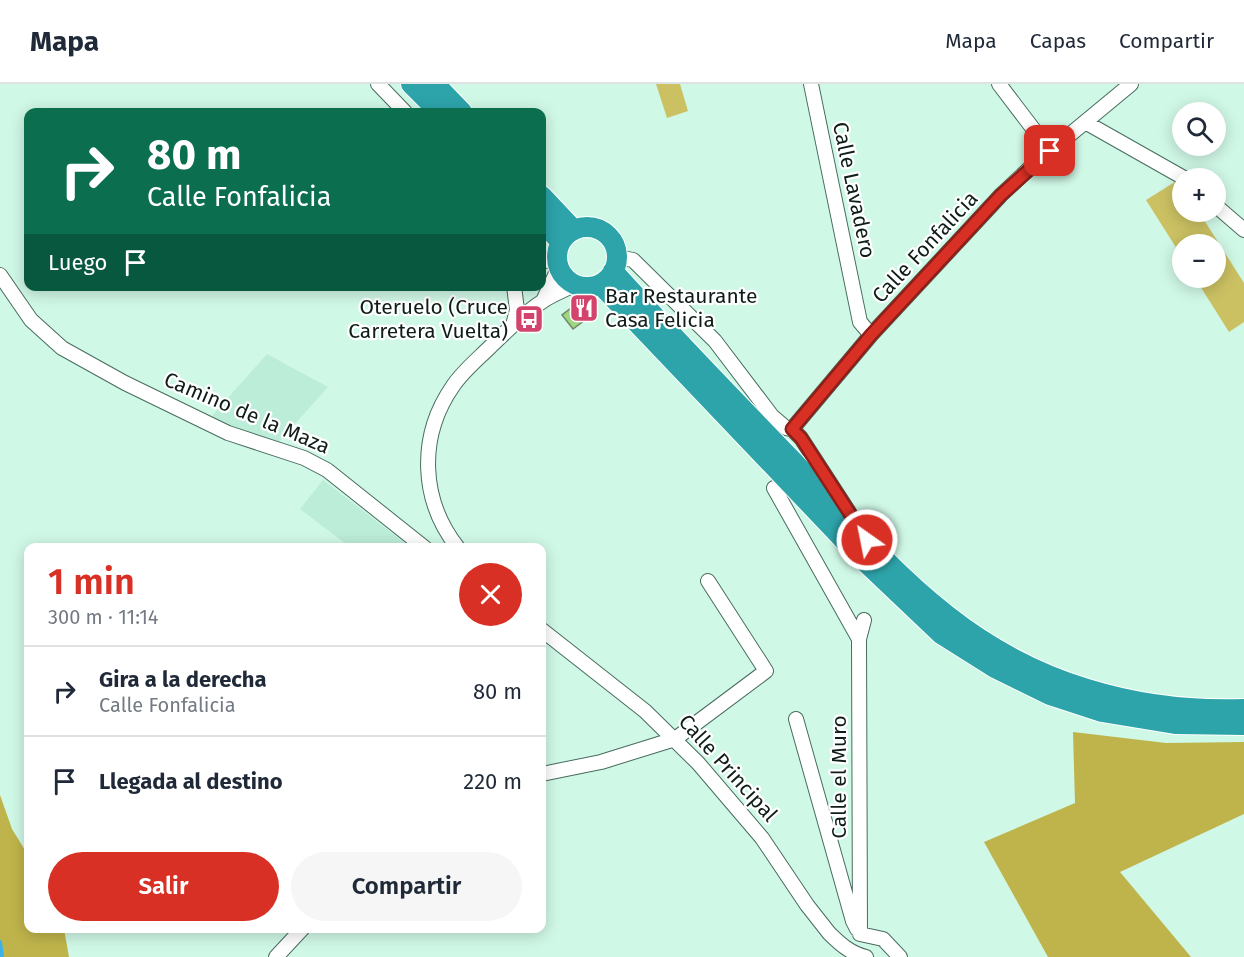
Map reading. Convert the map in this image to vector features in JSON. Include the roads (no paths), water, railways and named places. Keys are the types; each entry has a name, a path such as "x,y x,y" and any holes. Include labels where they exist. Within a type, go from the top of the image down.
{"highway":[{"path":"411,84 435,108"},
{"path":"435,84 458,108"},
{"path":"546,210 565,277 576,284 588,287 610,270 614,244 604,232 590,227 558,252"},
{"path":"546,230 558,252"},
{"path":"610,270 908,581 948,616 997,651 1089,691 1144,704 1192,709 1244,709"},
{"path":"610,270 861,558 941,634 995,668 1041,691 1102,712 1175,724 1244,725"}],"street":[{"path":"378,84 401,108"},
{"name":"Calle Lavadero","path":"811,84 860,322 871,335"},
{"path":"999,84 1050,151"},
{"name":"Calle Fonfalicia","path":"792,429 871,335 1001,195 1131,84"},
{"path":"1085,122 1172,171"},
{"path":"1226,214 1244,230"},
{"path":"543,301 558,252"},
{"path":"610,270 633,260 702,327 772,416 801,438 867,540"},
{"name":"Camino de la Maza","path":"0,275 31,320 62,348 228,433 304,458 327,470 419,543"},
{"path":"455,543 442,524 433,501 428,468 430,434 443,401 455,383 513,326 543,301 576,284"},
{"path":"513,326 517,310 515,291"},
{"path":"774,488 859,639"},
{"path":"546,773 601,762 675,739 766,671 708,581"},
{"name":"Calle el Muro","path":"860,956 859,639 864,620"},
{"name":"Calle Principal","path":"546,633 645,711 675,739 762,838 807,905 829,933 842,946 860,956"},
{"path":"796,719 853,921 860,934 883,939 900,957"},
{"path":"276,957 298,933"}],"waterway":[{"path":"0,942 2,957"}],"place":[{"name":"Bar Restaurante Casa Felicia","path":"584,308"},
{"name":"Oteruelo (Cruce Carretera Vuelta)","path":"529,319"}]}
